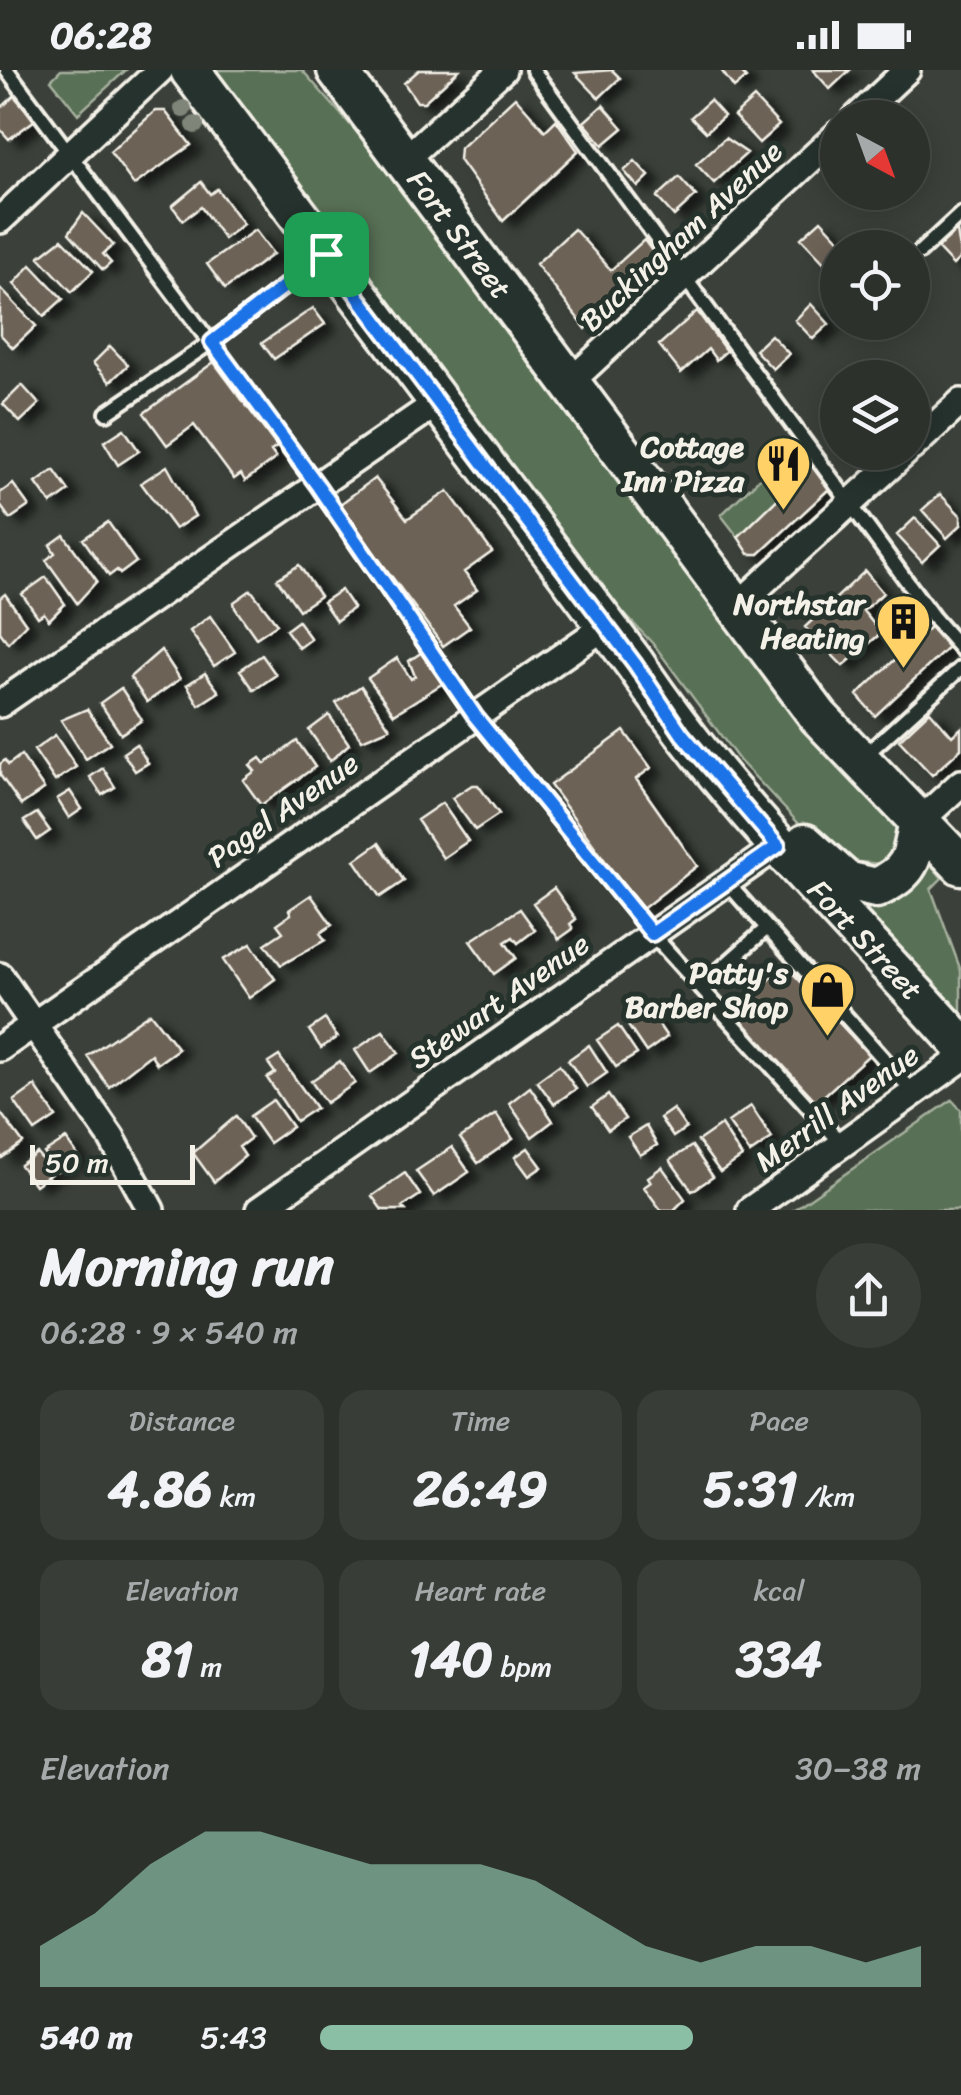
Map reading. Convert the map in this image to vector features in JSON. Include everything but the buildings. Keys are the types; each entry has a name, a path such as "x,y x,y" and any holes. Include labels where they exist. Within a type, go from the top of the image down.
{"main road":[{"name":"Fort Street","path":"190,70 635,664 682,734 778,846 961,1044"},
{"path":"310,70 320,84 373,119"},
{"name":"Fort Street","path":"337,70 819,718 961,865"},
{"path":"635,664 682,702 791,829 846,881 876,888 897,878 914,859 918,823"}],"street":[{"path":"0,220 160,70"},
{"path":"404,160 503,70"},
{"path":"875,100 907,70"},
{"name":"Buckingham Avenue","path":"568,384 820,151"},
{"path":"930,430 961,402"},
{"path":"0,704 437,403"},
{"path":"735,608 887,470"},
{"name":"Pagel Avenue","path":"0,1048 604,626"},
{"path":"918,823 961,783"},
{"name":"Stewart Avenue","path":"259,1210 778,846"},
{"path":"0,976 112,1137 151,1210"},
{"name":"Merrill Avenue","path":"750,1210 961,1059"}],"lane":[{"path":"6,70 318,486 475,716 652,934 843,1145"},
{"path":"533,70 933,617 961,648"},
{"path":"930,243 961,214"},
{"path":"106,414 212,342 326,254"},
{"path":"860,760 961,668"},
{"path":"728,884 914,1093"},
{"path":"713,976 767,928"}],"green space":[{"path":"61,70 126,70 78,114 51,80"},
{"path":"215,70 302,70 376,154 787,708 895,827 898,852 884,864 843,861 819,845 739,760 655,646 597,585"},
{"path":"796,444 812,466 738,537 721,515"},
{"path":"932,866 942,878 931,889 961,971 961,1014 862,907 896,900"},
{"path":"952,1100 961,1110 961,1210 793,1210"}],"place":[{"name":"Cottage Inn Pizza","path":"783,513"},
{"name":"Northstar Heating","path":"904,670"},
{"name":"Patty's Barber Shop","path":"827,1039"}],"route":[{"path":"326,254 635,664 682,734 778,846 652,934 475,716 318,486 212,342 326,254"}]}
